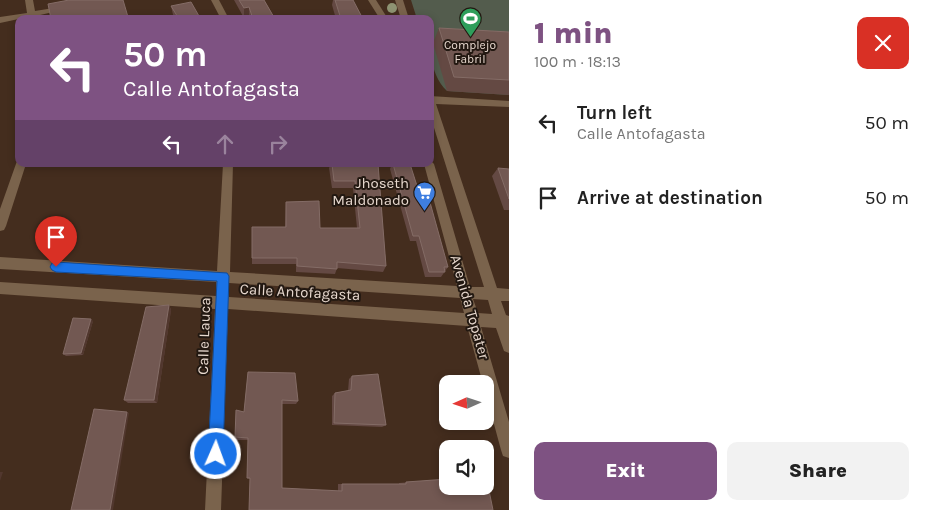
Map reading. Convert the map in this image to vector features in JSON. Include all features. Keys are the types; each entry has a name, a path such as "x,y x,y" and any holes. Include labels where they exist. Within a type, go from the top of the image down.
{"street":[{"path":"29,0 31,15"},
{"path":"215,0 223,15"},
{"path":"372,0 381,15"},
{"path":"399,0 404,15"},
{"path":"39,15 75,6"},
{"path":"0,20 15,19"},
{"path":"434,100 509,104"},
{"name":"Avenida Topater","path":"434,112 493,294 505,322 509,346"},
{"path":"0,226 21,167"},
{"name":"Calle Lauca","path":"213,510 228,167"},
{"name":"Avenida Topater","path":"430,167 474,318 509,450"},
{"name":"Calle Antofagasta","path":"0,264 223,276 509,295"},
{"name":"Calle Antofagasta","path":"0,288 474,318 505,322"}],"green space":[{"name":"Complejo Fabril","path":"411,0 509,0 509,95 447,91 434,70 434,15 416,15"}],"building":[{"path":"69,0 123,0 127,15 50,15 48,4"},
{"path":"239,0 264,0 273,15 252,15 249,7 244,8"},
{"path":"335,0 353,0 361,15 340,15"},
{"path":"191,2 198,15 177,15 171,6"},
{"path":"439,28 509,32 509,80 454,77"},
{"path":"332,167 378,167 386,266 337,262 337,269 297,266 297,258 252,258 252,227 286,227 286,202 319,201 320,228 360,228 355,181 334,181"},
{"path":"394,167 411,167 418,189 426,188 448,267 444,267 445,272 429,272 419,236 413,236"},
{"path":"498,168 509,169 509,199"},
{"path":"169,305 154,400 124,400 146,307"},
{"path":"73,318 91,319 81,353 63,354"},
{"path":"248,372 295,373 298,401 282,400 282,488 342,491 342,484 406,484 406,482 439,480 439,495 490,495 493,510 249,510 250,478 247,478 248,438 235,437 236,410 244,412"},
{"path":"378,374 386,425 334,423 335,393 351,390 352,376"},
{"path":"94,409 127,412 110,510 71,510"}],"place":[{"name":"Complejo Fabril","path":"470,37"},
{"name":"Jhoseth Maldonado","path":"425,211"}],"route":[{"path":"56,267 223,276 216,454"}]}
